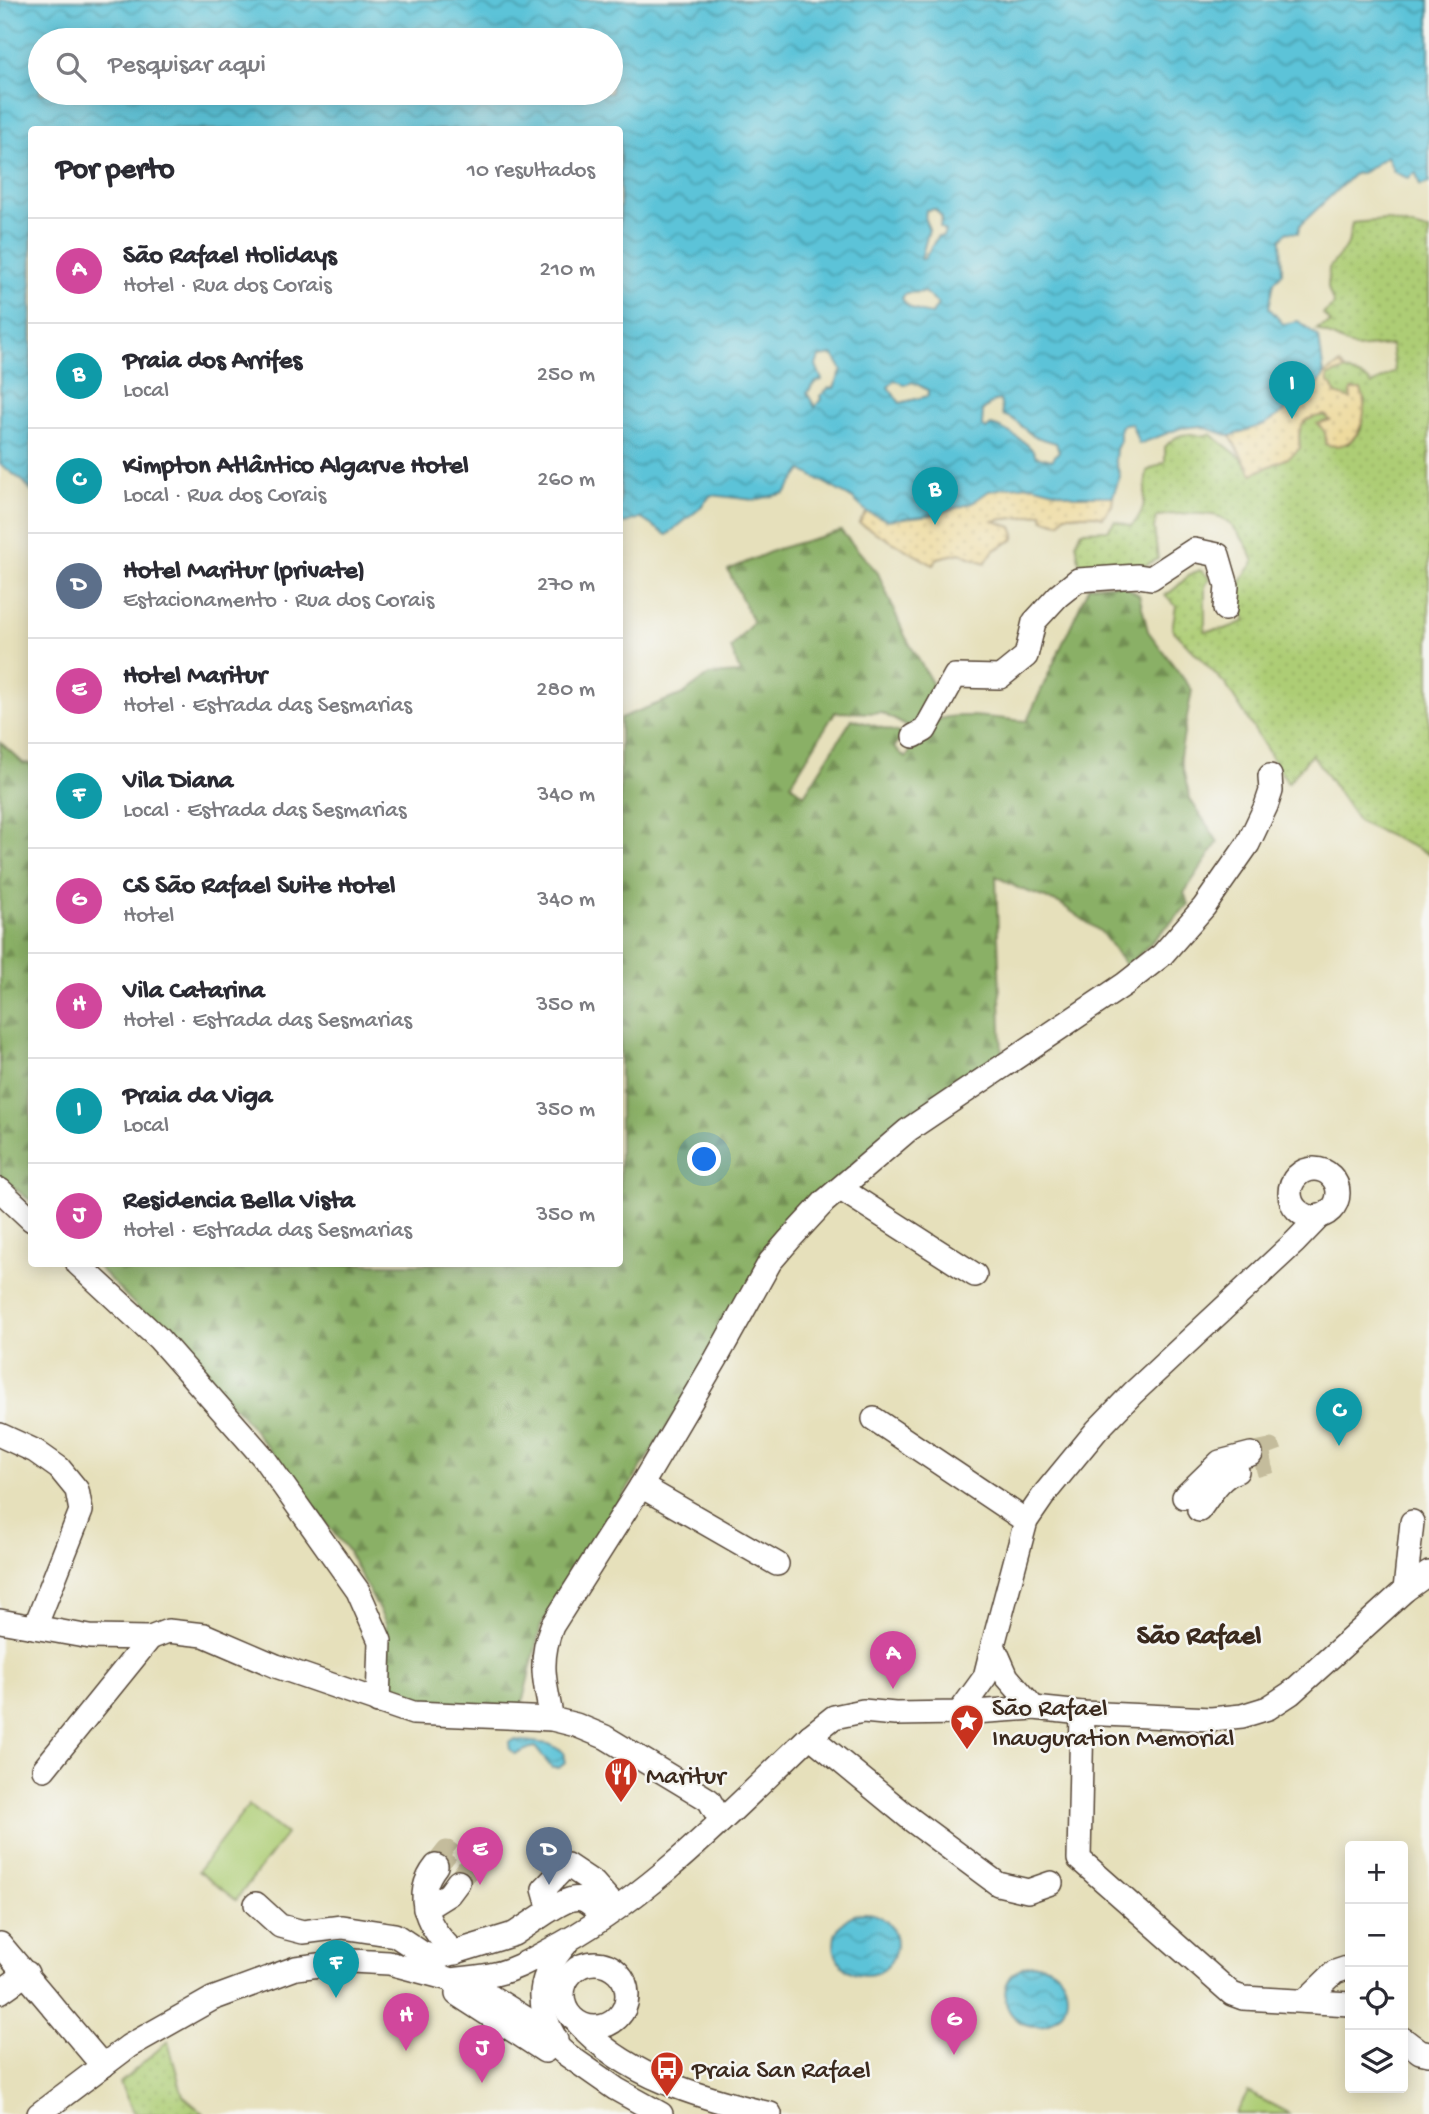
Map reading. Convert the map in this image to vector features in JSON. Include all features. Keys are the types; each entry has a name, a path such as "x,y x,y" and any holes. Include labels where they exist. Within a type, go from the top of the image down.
{"street":[{"path":"914,736 925,730 955,676 1000,677 1026,656 1034,622 1058,596 1078,580 1138,576 1151,578 1194,550 1218,555 1227,586 1225,609"},
{"path":"552,1719 542,1662 552,1626 641,1486 770,1262 825,1201 908,1130 1125,984 1162,955 1204,907 1248,844 1271,791 1270,776"},
{"path":"841,1188 975,1275"},
{"path":"0,1190 28,1216"},
{"path":"959,1713 985,1677 1026,1521 1097,1430 1320,1216"},
{"path":"81,1267 158,1338 263,1457 358,1591 380,1641 378,1702"},
{"path":"874,1419 1026,1521"},
{"path":"0,1435 35,1451 59,1468 77,1490 81,1511 35,1627"},
{"path":"1191,1503 1230,1473 1253,1460"},
{"path":"641,1486 777,1564"},
{"path":"1405,1590 1412,1522"},
{"path":"447,1985 495,1974 529,1961 569,1940 610,1912 662,1874 810,1736 834,1717 849,1713 959,1713 1034,1707 1082,1713 1211,1720 1242,1716 1268,1708 1291,1693 1405,1590 1429,1573"},
{"path":"0,1621 90,1637 149,1638 167,1631 204,1635 276,1667 413,1713 552,1719 576,1725 605,1737 709,1800 721,1821"},
{"path":"44,1769 149,1638"},
{"path":"993,1645 1007,1677 1034,1707"},
{"path":"1082,1713 1079,1859 1232,1994 1242,1998 1345,2004"},
{"path":"810,1736 913,1821 998,1884 1028,1891 1051,1883"},
{"path":"550,1910 544,1889 568,1865 594,1883 610,1912"},
{"path":"436,1866 427,1877 425,1909 431,1926 454,1953"},
{"path":"425,1909 449,1894 458,1882"},
{"path":"256,1904 280,1926 303,1932 342,1927 395,1935 422,1953 436,1958 514,1934 566,1900 581,1897 610,1912"},
{"path":"511,2010 529,2009 543,1984 550,1962 569,1940"},
{"path":"0,1944 103,2066"},
{"path":"529,1961 513,1975 504,1994 511,2010 509,2019 532,2042"},
{"path":"633,2066 612,2036 615,2020 625,2006 626,1986 615,1970 599,1963 587,1964 572,1972 563,1991 567,2012 593,2040 633,2066 711,2100 770,2114"},
{"path":"39,2114 129,2046 212,1999 296,1968 388,1974 447,1985 470,1993 511,2010 616,2090 661,2114"},
{"path":"1305,2001 1335,1972 1345,1969"},
{"path":"0,1992 27,1973"},
{"path":"543,1984 543,2007 549,2029 563,2052"},
{"path":"447,1985 458,1995 643,2114"},
{"path":"578,2023 595,2027 615,2020"},
{"path":"1408,2043 1420,2052 1429,2054"}],"green space":[{"path":"1386,220 1429,231 1429,854 1359,822 1312,754 1288,783 1226,685 1172,629 1176,606 1165,595 1200,570 1210,578 1205,586 1205,631 1225,629 1246,621 1239,593 1244,576 1254,562 1232,526 1216,516 1199,514 1157,517 1154,528 1158,559 1133,571 1081,572 1076,543 1082,531 1108,530 1115,521 1131,526 1137,520 1143,507 1147,471 1165,462 1165,447 1178,436 1210,434 1240,457 1252,474 1290,457 1300,448 1300,428 1311,418 1325,415 1330,421 1323,422 1325,444 1348,444 1361,430 1365,400 1344,398 1335,394 1333,386 1328,383 1328,376 1345,370 1368,380 1372,385 1395,371 1391,345 1355,348 1316,329 1331,323 1323,314 1334,305 1328,288 1329,268 1348,244 1352,223"},
{"path":"841,531 878,573 905,636 936,690 917,728 906,726 882,713 835,712 791,784 804,795 852,719 903,734 894,748 906,758 929,727 946,717 1027,721 1089,586 1121,584 1139,595 1148,631 1192,690 1180,756 1190,799 1218,842 1184,893 1189,904 1127,967 1101,932 1059,903 1018,888 996,876 1002,1057 860,1157 711,1357 541,1626 521,1708 433,1705 397,1693 386,1667 386,1623 347,1550 242,1415 98,1267 623,1267 623,717 683,694 709,675 740,673 731,648 753,622 728,570 777,549"},
{"path":"0,742 23,763 28,764 28,1199 0,1177"},
{"path":"249,1805 286,1834 236,1900 198,1871"},
{"path":"168,2041 183,2096 204,2114 134,2114 120,2083"},
{"path":"1248,2092 1290,2114 1236,2114"}],"sand":[{"path":"1318,354 1324,375 1340,364 1345,370 1328,376 1328,383 1333,386 1335,394 1351,399 1351,390 1361,390 1364,410 1359,430 1346,444 1325,444 1325,432 1317,424 1330,420 1325,415 1311,418 1300,428 1300,448 1290,457 1252,474 1230,436 1225,415"},
{"path":"1046,466 1105,471 1113,496 1112,505 1103,517 1065,515 1060,523 1043,519 1042,513 994,521 1012,527 1015,535 1013,540 994,550 985,563 960,553 938,558 933,565 859,523 867,512"}],"water":[{"path":"0,0 1429,0 1429,183 1420,186 1416,173 1408,178 1394,172 1387,156 1364,172 1354,174 1300,225 1298,233 1287,232 1281,239 1282,273 1274,282 1269,308 1283,324 1298,321 1319,337 1324,375 1312,394 1265,424 1230,436 1200,426 1181,428 1139,444 1131,423 1124,424 1120,427 1120,441 1116,449 1115,460 1120,476 1113,496 1074,496 1032,485 1009,487 989,491 972,503 932,515 887,520 867,512 853,499 802,470 785,493 754,500 711,495 699,509 667,535 640,518 623,524 623,126 28,126 28,487 0,464","holes":["935,209 942,217 940,227 945,231 943,236 938,236 924,259 921,259 929,229 925,220 926,210","924,292 938,304 932,314 919,311 904,302 902,298 906,293","833,355 842,370 834,388 829,388 820,396 821,399 815,407 807,393 816,382 822,380 816,365 819,357","895,380 904,385 913,382 928,390 928,396 900,403 888,387","1000,400 1003,415 1013,419 1033,436 1056,443 1059,451 1052,460 1036,456 1029,447 1010,433 991,425 986,429 982,426 983,410 994,401"]},
{"path":"515,1740 549,1744 563,1752 565,1763 559,1768 552,1768 535,1747 515,1754 510,1750 509,1742"},
{"path":"865,1913 877,1915 887,1922 894,1932 894,1956 887,1966 877,1973 865,1975 853,1973 843,1966 836,1956 834,1944 836,1932 843,1922 853,1915"},
{"path":"1036,1964 1048,1966 1058,1973 1065,1983 1065,2007 1058,2017 1048,2024 1036,2026 1024,2024 1014,2017 1007,2007 1005,1995 1007,1983 1014,1973 1024,1966"}],"tunnel":[{"path":"1251,1454 1270,1450 1274,1461 1255,1466"},
{"path":"436,1866 447,1852 468,1869 458,1882"}],"place":[{"name":"Praia da Viga","path":"1292,419"},
{"name":"Praia dos Arrifes","path":"935,525"},
{"name":"Kimpton Atlântico Algarve Hotel","path":"1339,1446"},
{"name":"São Rafael Holidays","path":"893,1689"},
{"name":"São Rafael Inauguration Memorial","path":"967,1751"},
{"name":"Maritur","path":"621,1804"},
{"name":"Hotel Maritur","path":"480,1885"},
{"name":"Hotel Maritur (private)","path":"549,1885"},
{"name":"Vila Diana","path":"336,1998"},
{"name":"Vila Catarina","path":"406,2051"},
{"name":"CS São Rafael Suite Hotel","path":"954,2055"},
{"name":"Residencia Bella Vista","path":"482,2083"},
{"name":"Praia San Rafael","path":"667,2098"}],"district":[{"name":"São Rafael","path":"1199,1633"}]}
